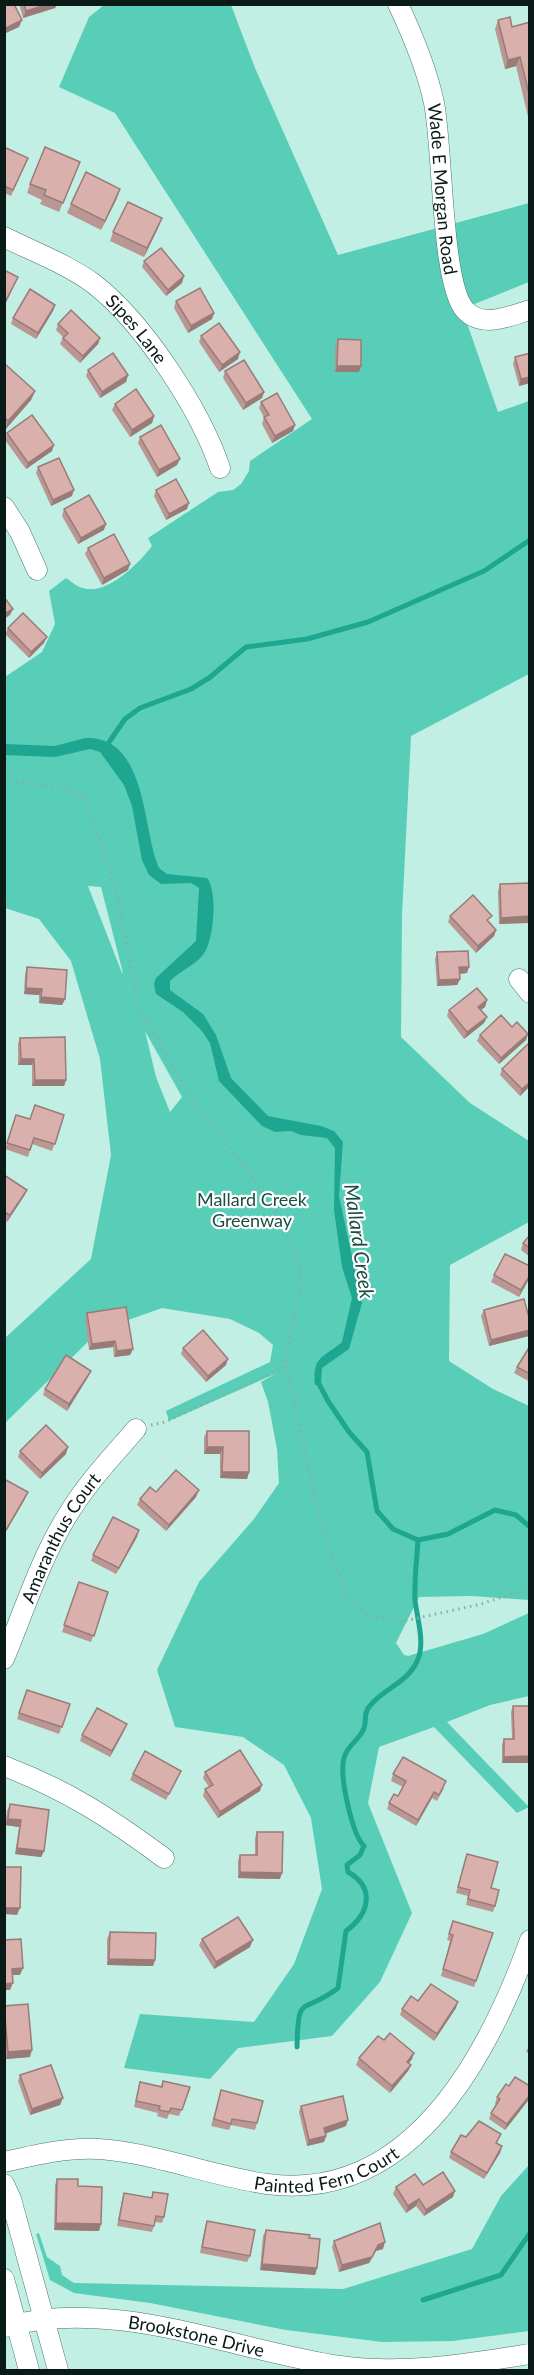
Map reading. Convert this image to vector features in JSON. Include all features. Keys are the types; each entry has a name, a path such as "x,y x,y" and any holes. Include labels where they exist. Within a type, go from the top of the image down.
{"street":[{"name":"Wade E Morgan Road","path":"398,4 422,61 434,102 440,141 449,257 458,298 465,310 479,319 503,318 530,310"},
{"name":"Sipes Lane","path":"4,237 77,273 129,316 200,422 212,443 220,468"},
{"path":"4,507 20,532 37,570"},
{"name":"Amaranthus Court","path":"4,1659 50,1547 67,1516 82,1493 136,1429"},
{"path":"4,1766 46,1782 96,1809 164,1858"},
{"name":"Painted Fern Court","path":"4,2162 49,2153 97,2149 127,2152 254,2181 283,2185 312,2184 361,2171 402,2148 440,2111 496,2025 511,1994 530,1940"},
{"path":"4,2184 11,2199 58,2370"},
{"path":"4,2279 10,2326 29,2370"},
{"name":"Brookstone Drive","path":"10,2326 43,2318 163,2326 302,2359 366,2369 455,2366 530,2354"}],"path":[{"path":"4,780 69,789 80,794 87,805 118,900 139,1008 198,1108 245,1167 284,1224 295,1246 301,1272 300,1289 296,1315 285,1349 286,1366 315,1498 329,1547 349,1601 368,1615 400,1622 482,1604 530,1588"},
{"path":"136,1429 165,1422 286,1366"}],"green space":[{"name":"Mallard Creek Greenway","path":"104,5 231,5 255,68 338,255 529,203 529,282 462,309 498,412 529,401 529,674 411,736 402,915 401,1037 470,1103 529,1141 529,1222 450,1265 449,1361 493,1389 529,1406 529,1600 472,1596 419,1597 396,1643 404,1655 408,1656 483,1634 529,1613 529,1696 490,1705 447,1722 529,1807 517,1813 434,1727 379,1747 368,1803 412,1913 380,1982 332,2036 238,2048 210,2079 124,2068 140,2014 254,2022 294,1964 322,1889 311,1818 284,1765 243,1737 175,1727 157,1670 199,1582 254,1519 279,1483 277,1449 268,1402 261,1382 275,1374 169,1421 166,1411 270,1362 273,1345 259,1333 230,1319 162,1308 100,1330 5,1423 5,1338 91,1259 111,1155 100,1059 71,961 39,919 5,908 5,677 42,652 55,624 49,591 66,578 76,585 92,589 112,583 131,569 152,546 148,538 218,492 233,490 241,484 249,471 250,461 312,419 115,113 59,87 89,17","holes":["88,886 101,887 123,973 122,973","145,1031 182,1097 170,1112 156,1077"]},
{"path":"529,2165 529,2331 453,2341 382,2342 286,2330 150,2303 74,2293 50,2280 36,2234 39,2233 47,2257 60,2266 62,2275 74,2283 343,2289 472,2249 501,2196"}],"shaded area":[{"path":"85,738 106,741 121,752 132,768 159,868 167,874 207,878 210,885 213,894 213,917 207,948 200,959 170,981 170,990 203,1014 216,1035 231,1078 268,1116 321,1126 334,1131 343,1142 339,1196 362,1303 349,1349 322,1368 321,1384 315,1385 317,1362 342,1342 352,1298 342,1267 334,1210 335,1148 327,1138 301,1135 291,1131 275,1132 262,1126 219,1081 210,1043 201,1030 183,1012 156,994 154,984 156,978 196,941 199,888 191,883 161,884 149,875 142,860 132,806 124,785 100,752 90,749 55,757 5,755 5,744 55,746"}],"building":[{"path":"4,4 14,4 22,20 4,29"},
{"path":"24,4 49,4 26,11"},
{"path":"510,17 512,27 530,22 530,98 520,57 508,60 498,20"},
{"path":"4,147 28,158 13,190 4,186"},
{"path":"45,147 80,162 63,203 44,195 46,190 30,184"},
{"path":"86,172 120,189 105,221 71,204"},
{"path":"128,202 162,218 147,248 113,232"},
{"path":"161,248 184,276 168,290 144,261"},
{"path":"4,270 18,277 4,304"},
{"path":"200,288 214,313 191,326 176,301"},
{"path":"30,289 55,305 38,333 13,318"},
{"path":"71,310 100,338 83,356 63,338 68,333 58,324"},
{"path":"219,323 240,352 222,365 201,336"},
{"path":"338,339 361,340 361,366 337,366"},
{"path":"113,353 128,375 102,392 88,370"},
{"path":"530,353 530,377 521,379 515,357"},
{"path":"244,360 264,392 246,403 225,371"},
{"path":"5,364 35,391 8,421 4,417"},
{"path":"136,389 154,416 132,430 115,404"},
{"path":"277,393 295,425 275,436 264,417 269,415 261,402"},
{"path":"32,415 54,445 28,463 7,433"},
{"path":"161,425 180,459 159,470 140,437"},
{"path":"59,458 74,490 53,500 38,467"},
{"path":"176,479 189,503 169,514 156,490"},
{"path":"89,495 106,524 81,538 64,509"},
{"path":"114,534 130,564 104,578 88,548"},
{"path":"4,597 13,609 4,614"},
{"path":"23,613 47,637 31,652 8,628"},
{"path":"530,883 530,916 501,918 500,884"},
{"path":"473,895 492,916 487,920 496,930 478,946 450,916"},
{"path":"468,951 469,967 459,967 460,979 439,980 437,952"},
{"path":"27,967 67,970 65,999 41,997 42,989 26,988"},
{"path":"477,988 487,1000 478,1007 487,1017 467,1032 449,1010"},
{"path":"501,1015 512,1027 517,1022 528,1034 501,1058 480,1035"},
{"path":"65,1037 66,1080 35,1080 34,1059 21,1059 20,1038"},
{"path":"530,1042 530,1082 522,1089 502,1069"},
{"path":"35,1105 64,1115 55,1144 34,1138 30,1150 7,1143 16,1115 30,1119"},
{"path":"4,1175 27,1190 10,1215 4,1212"},
{"path":"530,1235 530,1248 523,1243"},
{"path":"505,1254 530,1266 530,1275 521,1290 494,1275"},
{"path":"524,1299 530,1330 491,1340 484,1310"},
{"path":"126,1307 133,1349 117,1351 115,1341 92,1344 87,1313"},
{"path":"203,1330 228,1359 208,1376 183,1348"},
{"path":"530,1346 530,1374 517,1367"},
{"path":"66,1355 91,1371 69,1404 45,1389"},
{"path":"46,1425 68,1447 42,1473 20,1451"},
{"path":"207,1431 249,1431 249,1472 222,1472 223,1447 207,1447"},
{"path":"176,1470 199,1490 169,1525 140,1499 150,1487 156,1492"},
{"path":"4,1479 28,1492 6,1530 4,1530"},
{"path":"113,1517 139,1530 119,1568 93,1555"},
{"path":"79,1582 108,1592 94,1636 64,1625"},
{"path":"27,1690 70,1704 62,1727 19,1713"},
{"path":"513,1706 530,1706 530,1756 504,1757 504,1739 514,1739"},
{"path":"97,1708 127,1724 112,1751 82,1735"},
{"path":"240,1750 262,1785 220,1812 205,1789 213,1785 205,1772"},
{"path":"145,1751 181,1771 169,1794 133,1774"},
{"path":"403,1757 446,1781 439,1795 434,1792 418,1820 389,1803 394,1794 398,1796 406,1781 393,1774"},
{"path":"10,1804 49,1810 44,1851 17,1848 21,1820 8,1819"},
{"path":"257,1832 283,1832 282,1873 240,1872 240,1855 257,1855"},
{"path":"467,1854 498,1862 491,1888 499,1890 495,1906 468,1899 470,1890 458,1887"},
{"path":"4,1867 21,1867 20,1908 4,1908"},
{"path":"238,1917 253,1940 216,1962 202,1939"},
{"path":"453,1921 493,1933 476,1981 443,1969 453,1935 449,1934"},
{"path":"110,1932 156,1933 155,1960 109,1959"},
{"path":"21,1939 23,1968 12,1969 13,1983 4,1984 4,1940"},
{"path":"431,1984 458,2002 437,2034 402,2009 411,1996 418,2001"},
{"path":"28,2004 32,2050 8,2052 4,2006"},
{"path":"390,2033 414,2053 407,2062 411,2065 392,2086 359,2058 378,2036 384,2040"},
{"path":"51,2065 63,2098 32,2109 20,2075"},
{"path":"515,2077 530,2086 530,2095 507,2124 491,2113 500,2099 497,2097 506,2084 509,2086"},
{"path":"163,2081 190,2087 182,2110 171,2108 169,2112 159,2110 160,2106 136,2101 140,2082 162,2087"},
{"path":"221,2090 263,2101 257,2123 232,2119 231,2124 214,2119"},
{"path":"343,2096 348,2120 324,2128 326,2136 309,2140 301,2106"},
{"path":"479,2121 501,2134 496,2143 502,2146 487,2173 451,2152 461,2135 466,2137"},
{"path":"443,2172 455,2191 426,2210 419,2199 408,2206 396,2187 415,2174 423,2185"},
{"path":"57,2179 78,2179 78,2186 102,2187 101,2224 56,2223"},
{"path":"153,2192 168,2194 164,2217 156,2216 154,2226 119,2220 124,2193 152,2198"},
{"path":"207,2221 255,2230 250,2256 202,2247"},
{"path":"380,2223 385,2242 378,2245 372,2257 342,2265 334,2241"},
{"path":"266,2230 310,2235 309,2238 320,2239 317,2268 262,2264"}],"waterway":[{"path":"105,748 125,719 140,708 191,689 209,678 246,647 307,639 368,622 484,571 530,540"},
{"name":"Mallard Creek","path":"317,1380 349,1432 367,1452 377,1511 393,1529 418,1540 448,1534 495,1510 516,1515 530,1527"},
{"path":"297,2047 301,2011 304,2007 338,1988 346,1931 360,1917 366,1901 363,1886 348,1872 347,1865 360,1855 364,1846 359,1840 351,1818 343,1778 344,1758 362,1732 369,1707 409,1674 418,1659 421,1645 415,1600 418,1540"},
{"path":"423,2300 501,2275 530,2233"}]}
